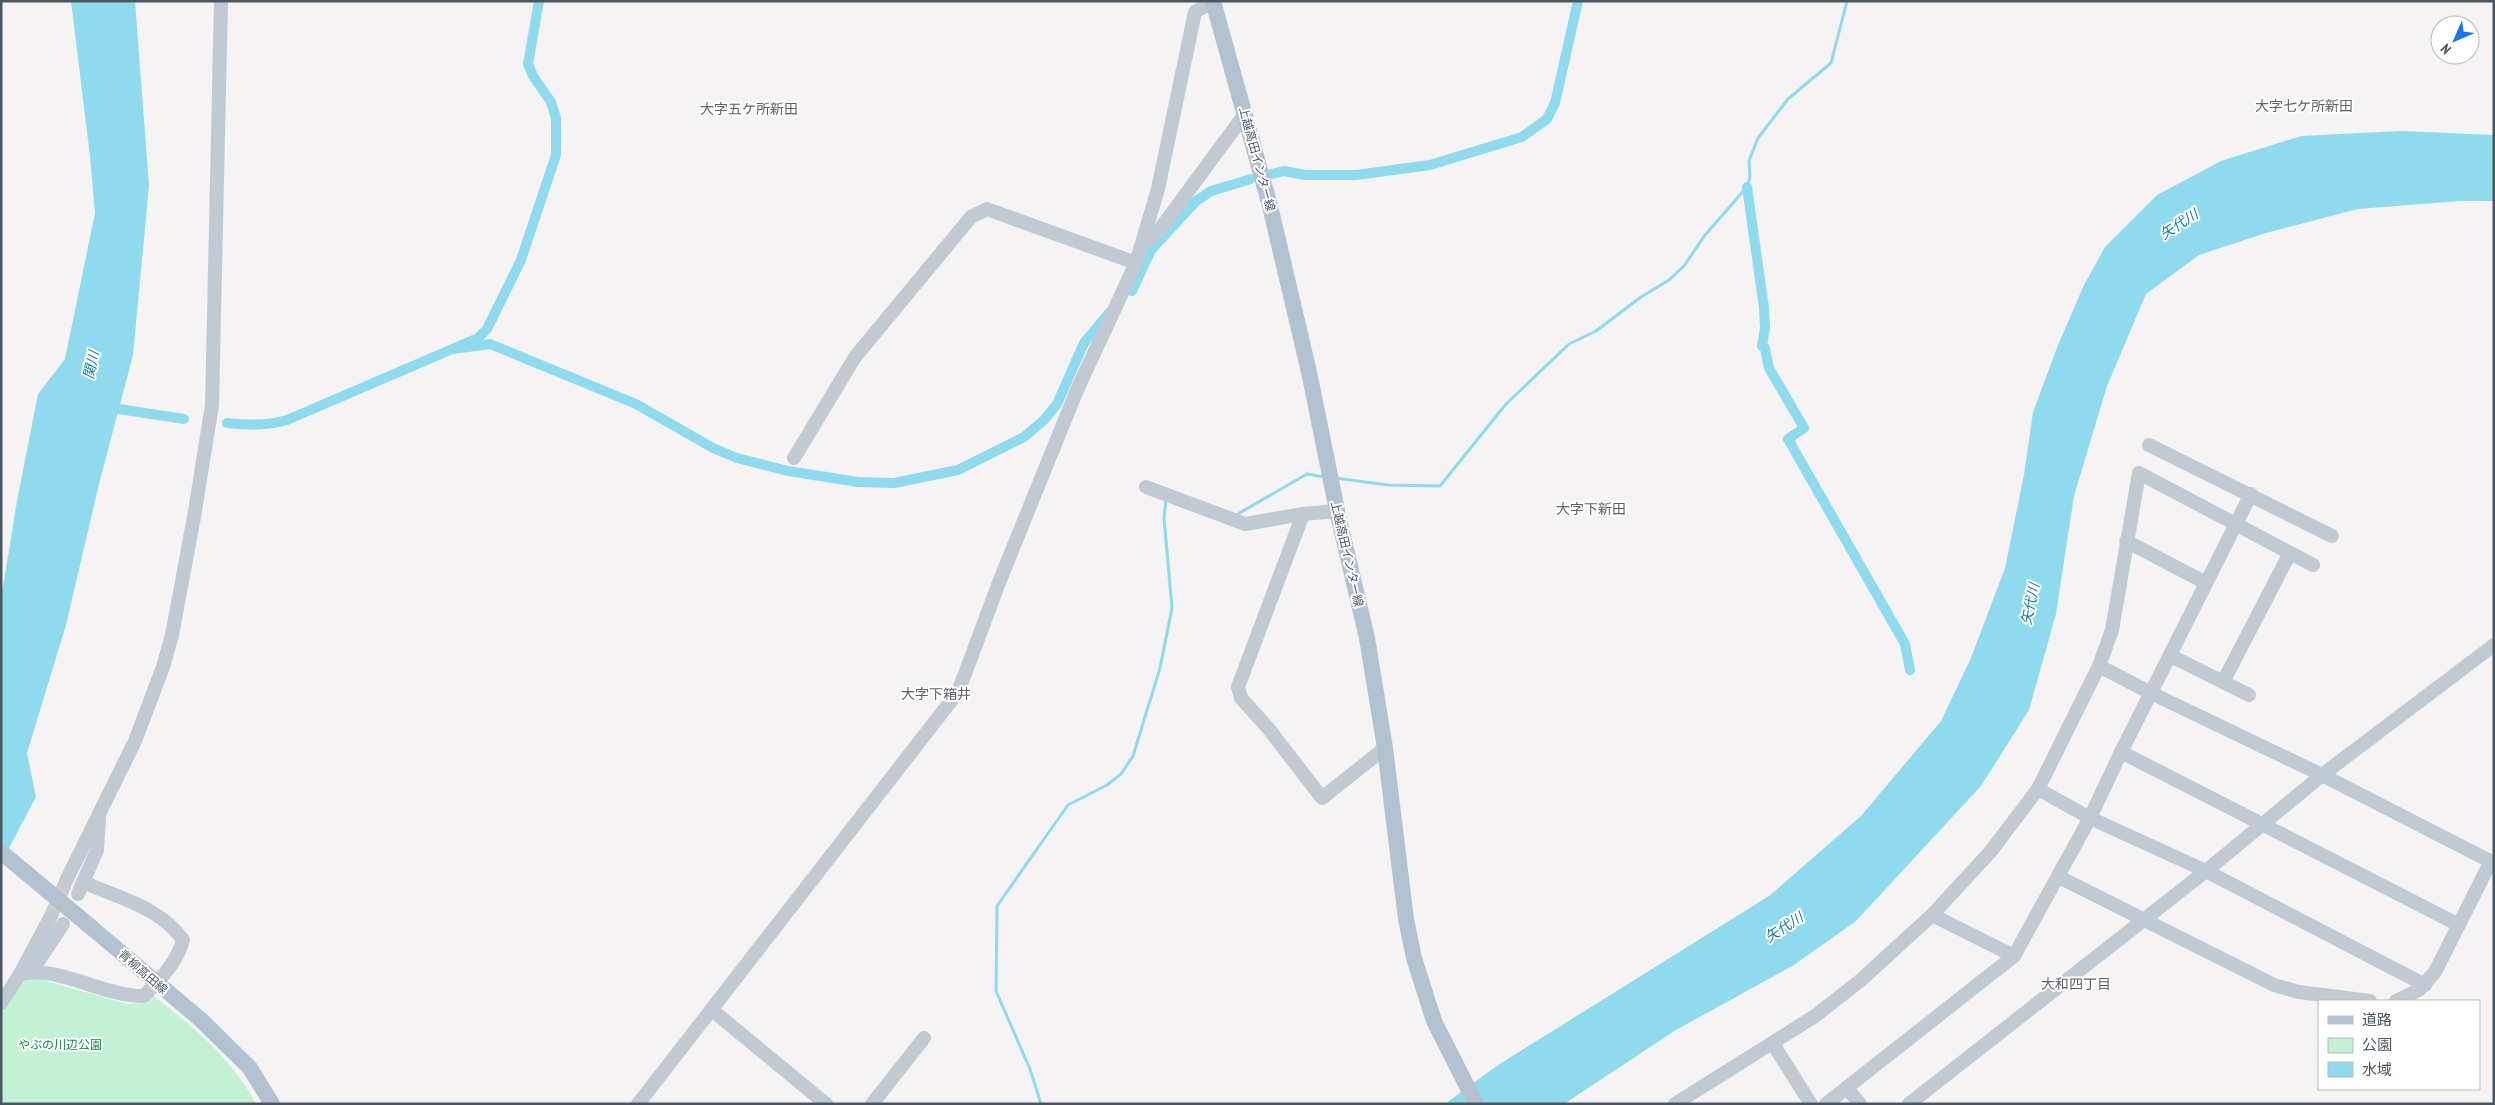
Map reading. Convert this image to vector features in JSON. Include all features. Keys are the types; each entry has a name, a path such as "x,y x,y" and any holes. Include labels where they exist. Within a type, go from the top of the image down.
{"main road":[{"name":"上越高田インター線","path":"1213,3 1270,206 1310,372 1337,512 1367,638 1385,748 1406,919 1414,958 1434,1021 1476,1104"},
{"name":"青柳高田線","path":"1,852 200,1019 250,1068 272,1104"}],"street":[{"path":"66,881 135,741 163,667 172,635 194,517 210,414 221,1"},
{"path":"638,1104 951,701 960,686 1000,580 1077,390 1136,263 1158,189 1195,12 1213,3"},
{"path":"1140,248 1161,228 1245,114"},
{"path":"794,458 855,357 971,217 987,209 1136,263"},
{"path":"2149,445 2251,494 2332,536"},
{"path":"1675,1104 1773,1044 1841,996 1932,915 1991,851 2038,789 2099,666 2112,630 2139,474 2313,565"},
{"path":"1146,487 1245,524 1303,514 1337,512"},
{"path":"1826,1104 2014,956 2090,818 2121,752 2251,494"},
{"path":"1303,514 1238,687 1241,698 1268,728 1322,798 1385,748"},
{"path":"2126,541 2206,583"},
{"path":"2222,682 2290,553"},
{"path":"1909,1104 2142,919 2206,871 2322,775 2494,645"},
{"path":"2171,656 2249,695"},
{"path":"2099,666 2151,694 2322,775 2492,862 2436,972 2425,985 2398,1000"},
{"path":"2121,752 2262,826 2459,925"},
{"path":"2038,789 2090,818 2206,871 2425,985"},
{"path":"26,973 133,996 144,996 172,965 180,950 182,940 173,926 140,905 80,888 96,850 99,815"},
{"path":"2059,877 2274,985 2299,992 2362,1000"},
{"path":"1932,915 2014,956"},
{"path":"26,973 51,916"},
{"path":"1,1003 64,924"},
{"path":"712,1010 826,1104"},
{"path":"872,1104 924,1038"},
{"path":"1773,1044 1811,1104"},
{"path":"1847,1088 1860,1104"}],"green space":[{"name":"やぶの川辺公園","path":"32,977 127,1004 145,1003 154,996 198,1032 224,1058 236,1072 256,1104 1,1104 1,1013 20,982"}],"water":[{"name":"関川","path":"71,1 135,1 149,186 133,355 99,484 66,625 27,753 36,797 1,863 1,599 17,501 38,394 65,359 95,213"},
{"name":"矢代川","path":"2401,131 2494,135 2494,201 2460,201 2358,209 2266,233 2199,255 2146,294 2107,386 2074,496 2056,614 2029,710 1981,786 1856,921 1794,965 1676,1030 1564,1104 1445,1104 1498,1065 1769,896 1861,816 1941,721 1971,658 2005,568 2024,475 2033,412 2058,345 2084,285 2105,247 2157,195 2221,161 2301,136"}],"waterway":[{"path":"227,423 257,424 287,420 478,338 487,329 521,260 556,155 556,118 551,102 533,76 528,64 539,1"},
{"path":"1267,175 1284,171 1305,175 1356,175 1430,165 1522,137 1547,119 1555,103 1578,1"},
{"path":"1335,478 1388,485 1440,486 1506,404 1569,344 1596,331 1641,297 1669,280 1684,266 1705,235 1747,187 1750,177 1749,161 1758,138 1788,99 1831,63 1847,1"},
{"path":"1132,291 1151,250 1196,201 1211,191 1251,179"},
{"path":"1747,187 1764,308 1765,328 1762,346 1765,348 1769,368 1804,428 1788,439 1905,644 1910,670"},
{"path":"453,349 490,344 636,404 713,448 737,458 788,471 858,482 894,483 958,470 1024,437 1043,421 1057,404 1084,343 1109,313"},
{"path":"106,407 184,419"},
{"path":"1236,515 1307,474 1324,477"},
{"path":"1041,1104 1030,1069 996,991 997,906 1068,805 1107,785 1121,774 1133,756 1160,668 1172,608 1164,518 1166,500"}],"tunnel":[{"path":"51,916 67,879"}],"district":[{"name":"大字七ケ所新田","path":"2304,106"},
{"name":"大字五ケ所新田","path":"749,109"},
{"name":"大字下新田","path":"1591,509"},
{"name":"大字下箱井","path":"936,694"},
{"name":"大和四丁目","path":"2076,984"}]}
